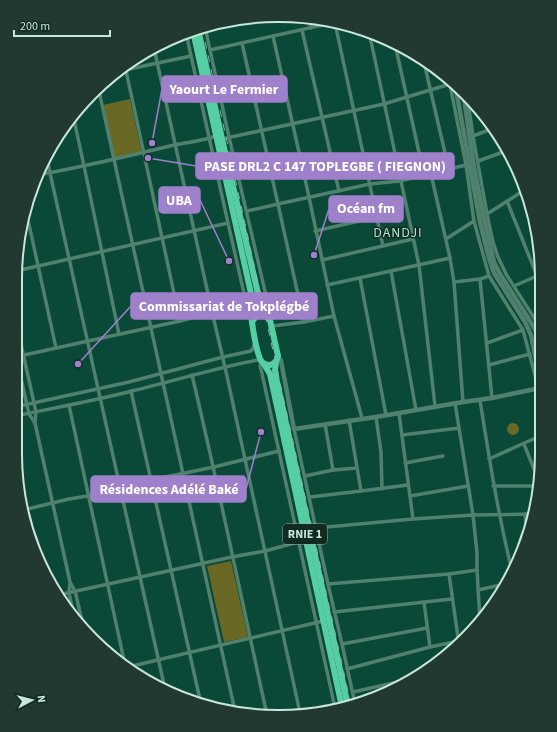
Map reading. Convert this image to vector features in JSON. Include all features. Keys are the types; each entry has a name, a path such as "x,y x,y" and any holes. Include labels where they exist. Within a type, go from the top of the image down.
{"highway":[{"name":"RNIE 1","path":"199,35 254,307 252,322 256,342 262,362 270,374 326,621 347,701"},
{"name":"RNIE 1","path":"195,37 260,302 270,321 277,359 275,373 341,702"},
{"path":"253,319 256,316 263,315 270,321"},
{"path":"262,362 270,365 277,359"}],"street":[{"path":"310,24 311,28"},
{"path":"210,50 321,26"},
{"path":"337,29 383,246"},
{"path":"302,30 339,191"},
{"path":"206,33 229,137 272,317 270,321 304,322 334,316"},
{"path":"273,36 334,316 362,418"},
{"path":"187,39 249,318 253,327"},
{"path":"371,40 419,265 435,406"},
{"path":"242,43 304,322"},
{"path":"396,50 424,175"},
{"path":"155,53 299,709"},
{"path":"134,67 191,56"},
{"path":"425,68 448,170"},
{"path":"126,72 180,321"},
{"path":"44,174 114,160 209,138 229,137 384,104 447,85"},
{"path":"454,92 474,220 489,276 523,330 535,373"},
{"path":"455,92 480,222 489,258 494,273 526,322 531,335 535,355"},
{"path":"99,95 233,706"},
{"path":"465,102 474,167 494,262 535,329"},
{"path":"469,108 493,242 506,274 535,319"},
{"path":"75,123 119,334"},
{"path":"473,136 488,130"},
{"path":"478,161 502,152"},
{"path":"48,165 164,683"},
{"path":"247,211 370,184 400,181 466,166"},
{"path":"431,174 454,282 463,402"},
{"path":"487,214 520,193"},
{"path":"507,201 534,267"},
{"path":"315,231 377,217"},
{"path":"446,240 474,220"},
{"path":"29,221 56,348"},
{"path":"23,269 228,223"},
{"path":"322,260 413,240"},
{"path":"327,285 450,258"},
{"path":"391,271 416,410"},
{"path":"454,282 480,279 489,276"},
{"path":"514,286 535,277"},
{"path":"360,278 386,415"},
{"path":"480,279 492,398"},
{"path":"24,355 180,321 246,304"},
{"path":"487,343 523,330"},
{"path":"22,405 251,351 256,342"},
{"path":"22,347 36,412 35,423 70,582 75,591 81,617"},
{"path":"489,365 530,354"},
{"path":"277,359 282,361 294,429 354,698"},
{"path":"22,415 131,391 225,367 253,361 262,362 260,366 334,704"},
{"path":"192,375 214,467 266,709"},
{"path":"22,387 28,414 35,423"},
{"path":"294,429 480,400 535,389"},
{"path":"131,391 200,697"},
{"path":"480,400 493,486 510,564"},
{"path":"455,403 473,515 477,553 480,613"},
{"path":"69,405 124,659"},
{"path":"399,413 413,519"},
{"path":"376,417 381,452 382,489"},
{"path":"349,420 361,492"},
{"path":"325,424 333,470"},
{"path":"402,435 459,428"},
{"path":"489,460 535,438"},
{"path":"524,444 534,470"},
{"path":"28,509 279,451"},
{"path":"406,463 443,456"},
{"path":"305,476 333,470 357,468"},
{"path":"310,497 361,492 408,484"},
{"path":"493,486 533,485"},
{"path":"410,496 468,486"},
{"path":"316,528 473,515 525,514 526,521"},
{"path":"64,594 202,563 265,551 298,542"},
{"path":"328,584 449,574 477,570"},
{"path":"449,574 458,637"},
{"path":"70,582 69,593 72,605"},
{"path":"478,590 499,585"},
{"path":"334,612 452,599"},
{"path":"424,602 430,647"},
{"path":"133,665 336,619"},
{"path":"342,644 427,628"},
{"path":"348,670 430,647 451,643"},
{"path":"353,692 386,687"}],"shaded area":[{"path":"130,99 142,154 114,160 103,105"},
{"path":"511,423 515,423 519,429 515,435 511,435 507,431 507,427"},
{"path":"231,561 248,637 224,642 207,566"}],"railway":[{"path":"203,34 350,700"}],"place":[{"name":"Yaourt Le Fermier","path":"152,143"},
{"name":"PASE DRL2 C 147 TOPLEGBE ( FIEGNON)","path":"148,158"},
{"name":"Océan fm","path":"314,255"},
{"name":"UBA","path":"229,261"},
{"name":"Commissariat de Tokplégbé","path":"78,364"},
{"name":"Résidences Adélé Baké","path":"261,432"}],"district":[{"name":"DANDJI","path":"398,232"}]}
